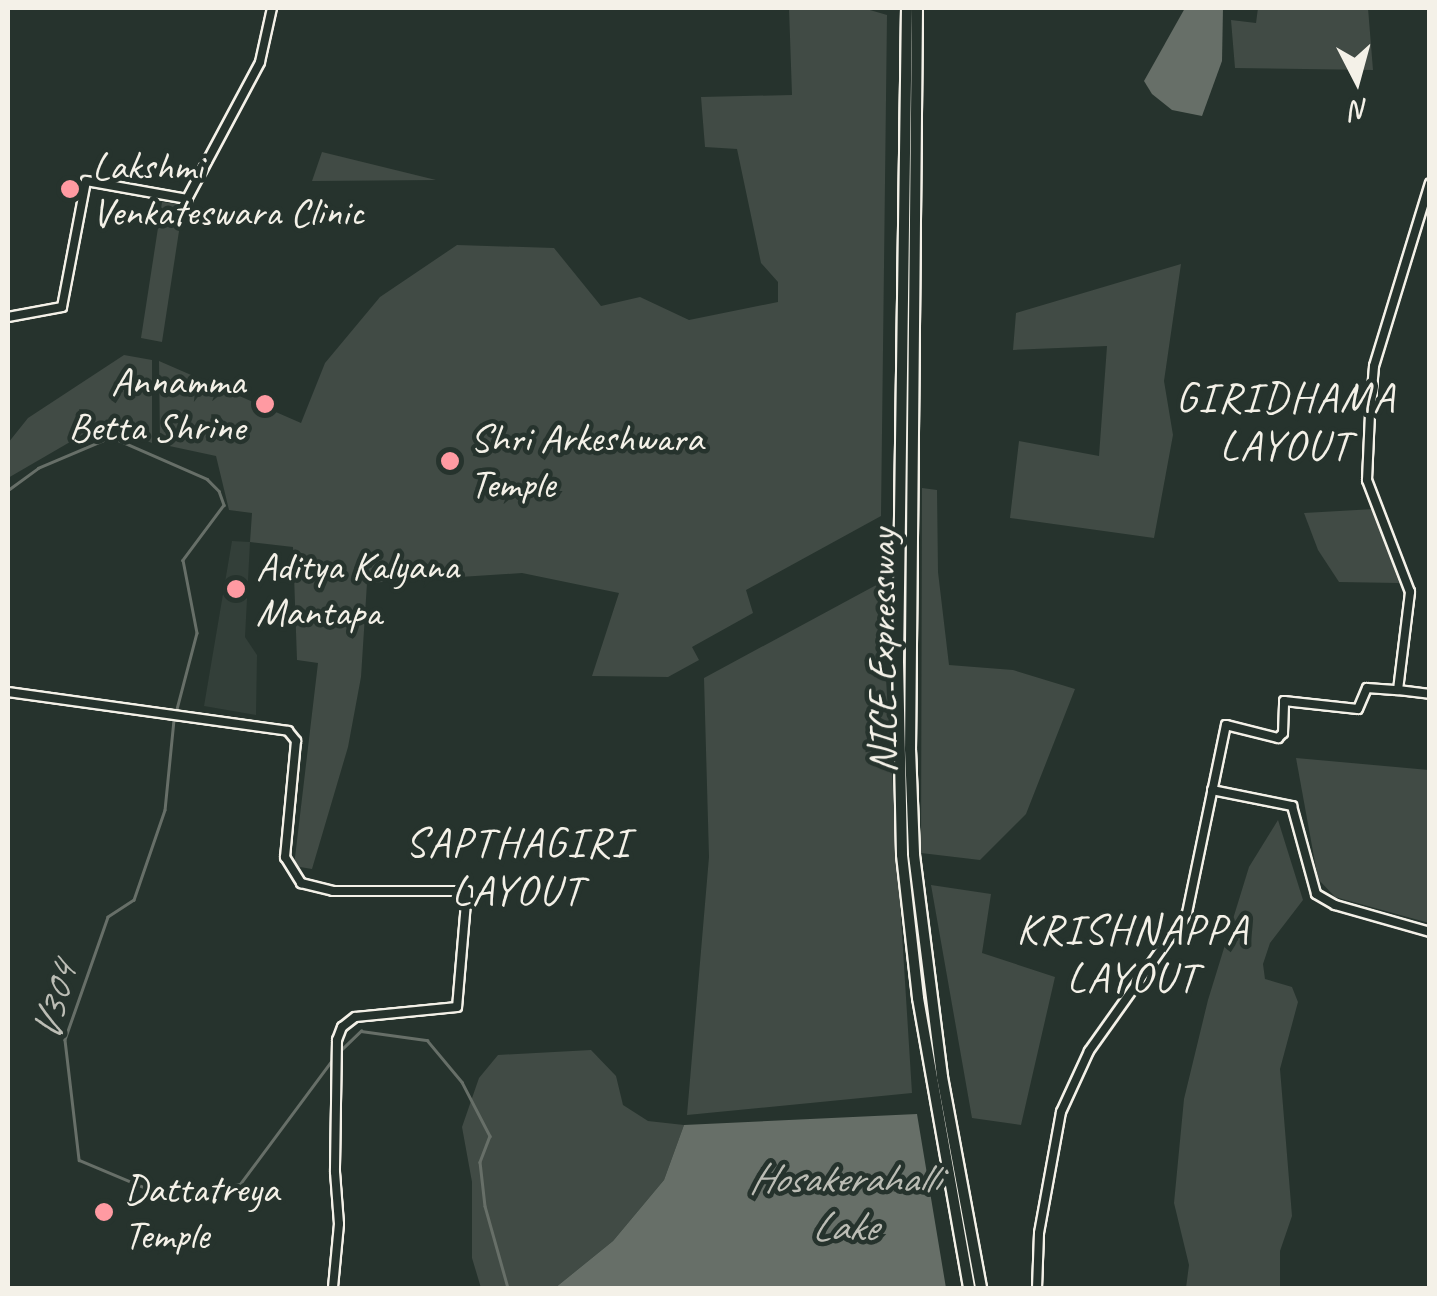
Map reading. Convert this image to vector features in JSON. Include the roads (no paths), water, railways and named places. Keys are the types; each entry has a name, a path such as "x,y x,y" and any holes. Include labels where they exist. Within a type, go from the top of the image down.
{"highway":[{"name":"NICE Expressway","path":"907,8 912,126 910,749 914,855 942,1078 981,1288"},
{"name":"NICE Expressway","path":"918,8 898,662 902,855 918,998 969,1288"}],"street":[{"path":"8,317 62,307 86,181 187,199 260,62 272,8"},
{"path":"1398,690 1410,592 1367,480 1370,413 1374,366 1429,184"},
{"path":"1037,1288 1039,1233 1061,1112 1089,1051 1187,913 1226,725 1278,738 1283,732 1284,701 1358,709 1367,688 1430,694"},
{"path":"8,692 280,728 295,737 284,857 301,883 333,891 466,891 456,1006 356,1017 342,1027 337,1040 340,1224 332,1288"},
{"path":"1212,790 1295,809 1316,894 1334,905 1430,932"}],"water":[{"path":"1185,8 1223,8 1222,61 1202,116 1172,110 1152,94 1144,81"},
{"name":"Hosakerahalli Lake","path":"917,1114 946,1288 555,1288 613,1241 664,1180 684,1125"}],"waterway":[{"name":"V304","path":"8,490 38,468 111,437 207,479 219,491 224,505 183,560 197,633 176,713"},
{"name":"V304","path":"174,720 165,810 134,900 108,917 65,1040 79,1160 167,1197 240,1184 335,1056"},
{"name":"V304","path":"341,1050 361,1031 427,1040 462,1082 490,1136 480,1162 485,1206 508,1288"}],"place":[{"name":"Lakshmi Venkateswara Clinic","path":"70,189"},
{"name":"Annamma Betta Shrine","path":"265,404"},
{"name":"Shri Arkeshwara Temple","path":"450,461"},
{"name":"Aditya Kalyana Mantapa","path":"236,589"},
{"name":"Dattatreya Temple","path":"104,1212"}],"district":[{"name":"GIRIDHAMA LAYOUT","path":"1286,422"},
{"name":"SAPTHAGIRI LAYOUT","path":"518,867"},
{"name":"KRISHNAPPA LAYOUT","path":"1133,954"}]}
